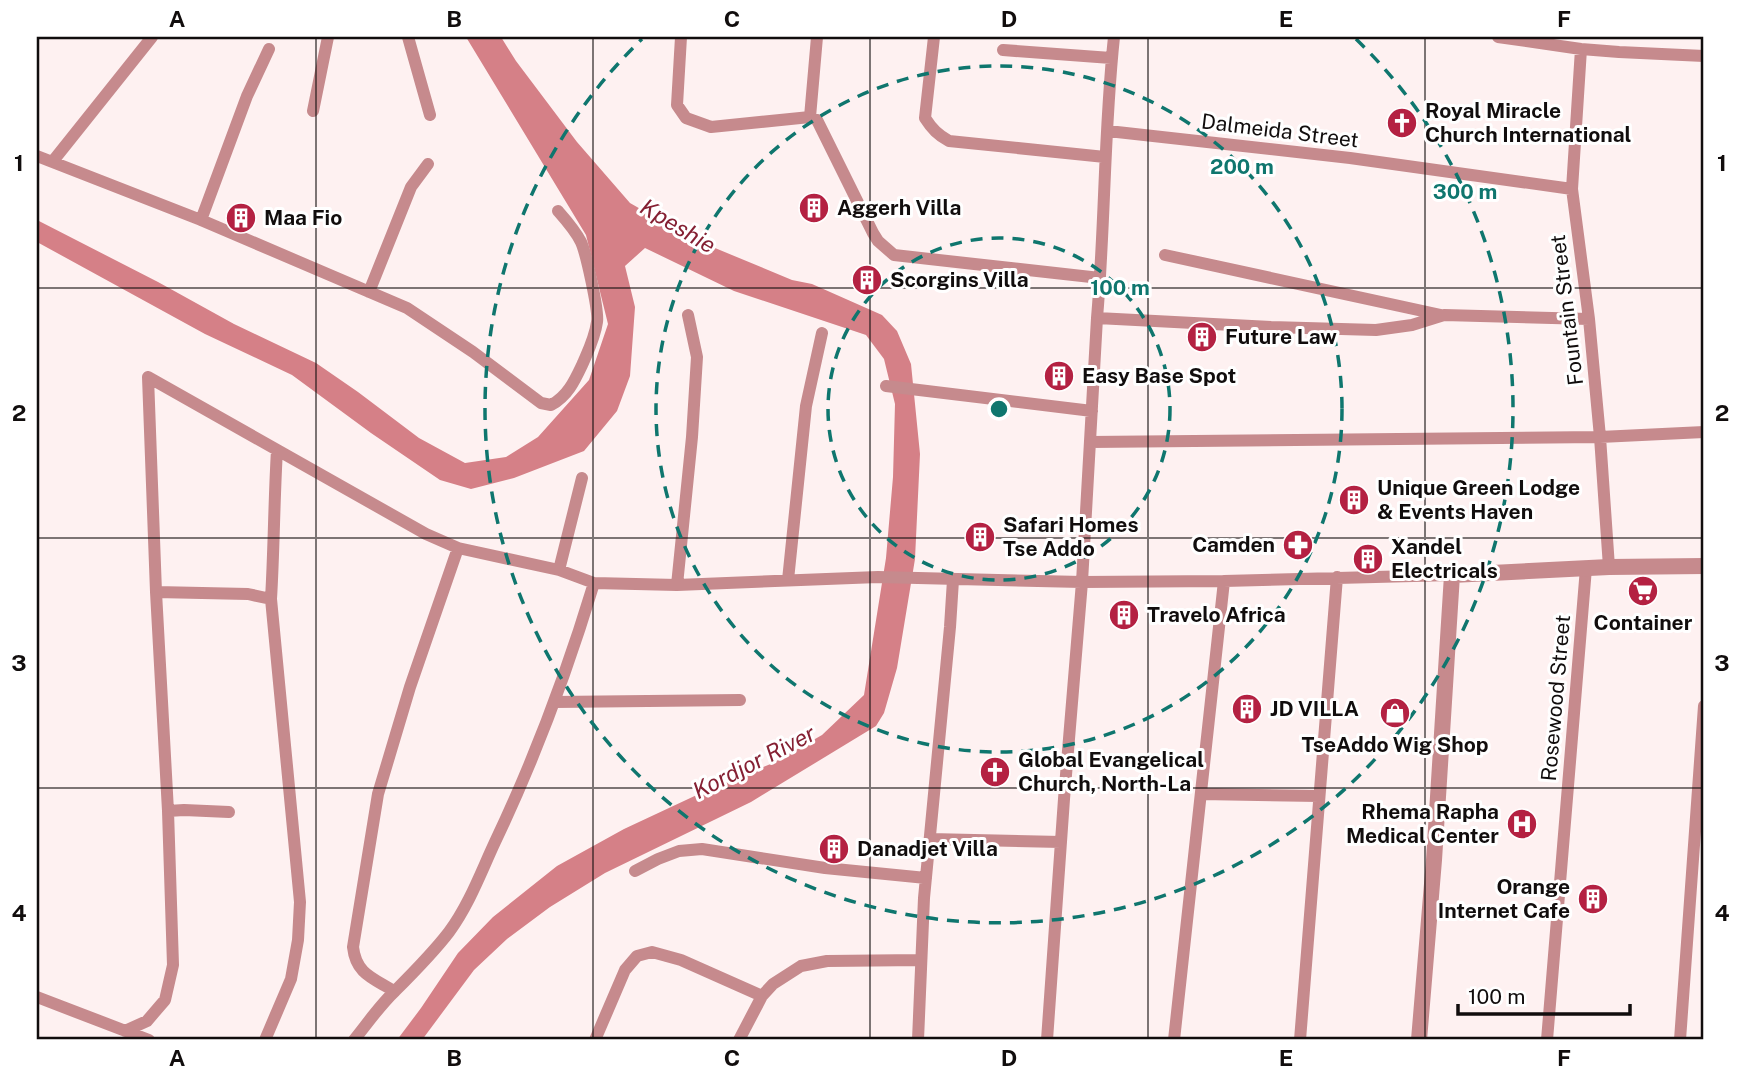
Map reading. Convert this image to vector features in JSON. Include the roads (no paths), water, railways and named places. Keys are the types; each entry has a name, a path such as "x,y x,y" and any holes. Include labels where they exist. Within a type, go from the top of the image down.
{"street":[{"path":"53,161 152,37"},
{"path":"313,111 328,37"},
{"path":"408,37 430,116"},
{"path":"681,37 677,104 686,118 711,127 810,117 817,120 878,241 894,255 1100,278"},
{"path":"810,117 817,37"},
{"path":"934,37 925,118 938,135 949,141 1105,157"},
{"path":"1046,1040 1082,582 1114,37"},
{"path":"1498,37 1581,49 1704,56"},
{"path":"201,220 247,96 269,49"},
{"name":"Fountain Street","path":"1581,49 1572,189 1589,319 1609,568"},
{"path":"1003,50 1111,58"},
{"name":"Dalmeida Street","path":"1108,131 1350,158 1572,189"},
{"path":"37,156 201,220 407,308 473,352 541,403 551,405 560,400 574,383 593,339 598,318 580,241 558,211"},
{"path":"369,292 411,187 428,164"},
{"path":"1165,255 1444,315 1589,319"},
{"path":"677,585 697,357 688,315"},
{"path":"1097,318 1376,330 1412,325 1444,315"},
{"path":"788,580 806,406 822,333"},
{"path":"125,1031 147,1021 165,1000 173,965 148,377 426,534 458,548 559,569 594,583 677,585 877,577 1082,582 1224,581 1704,566"},
{"path":"887,386 1092,411"},
{"path":"1090,442 1600,437 1704,432"},
{"path":"265,1040 291,979 298,940 300,902 271,599 277,450"},
{"path":"559,569 582,478"},
{"path":"394,991 367,975 358,966 353,947 378,794 410,687 458,548"},
{"name":"Rosewood Street","path":"1547,1040 1586,568"},
{"path":"1419,1040 1434,860 1452,575"},
{"path":"1300,1040 1337,577"},
{"path":"918,1040 926,878 953,580"},
{"path":"1174,1040 1224,581"},
{"path":"354,1040 394,991 416,971 450,931 468,900 514,803 555,702 594,583"},
{"path":"156,592 248,594 271,599"},
{"path":"555,702 740,700"},
{"path":"1679,1040 1704,706"},
{"path":"1200,794 1319,796"},
{"path":"168,811 229,812"},
{"path":"930,839 1061,842"},
{"path":"635,871 679,851 702,849 825,868 926,878"},
{"path":"595,1040 625,970 637,956 652,952 681,960 762,996"},
{"path":"739,1040 762,996 801,965 827,961 921,960"},
{"path":"37,997 149,1040"}],"place":[{"name":"Royal Miracle Church International","path":"1402,123"},
{"name":"Aggerh Villa","path":"814,208"},
{"name":"Maa Fio","path":"241,218"},
{"name":"Scorgins Villa","path":"867,280"},
{"name":"Future Law","path":"1202,337"},
{"name":"Easy Base Spot","path":"1059,376"},
{"name":"Unique Green Lodge & Events Haven","path":"1354,500"},
{"name":"Safari Homes Tse Addo","path":"980,537"},
{"name":"Camden","path":"1298,545"},
{"name":"Xandel Electricals","path":"1368,559"},
{"name":"Container","path":"1643,591"},
{"name":"Travelo Africa","path":"1124,615"},
{"name":"JD VILLA","path":"1247,709"},
{"name":"TseAddo Wig Shop","path":"1395,713"},
{"name":"Global Evangelical Church, North-La","path":"995,772"},
{"name":"Rhema Rapha Medical Center","path":"1522,824"},
{"name":"Danadjet Villa","path":"834,849"},
{"name":"Orange Internet Cafe","path":"1593,899"}],"water label":[{"name":"Kpeshie","path":"678,226"},
{"name":"Kordjor River","path":"754,762"}]}
